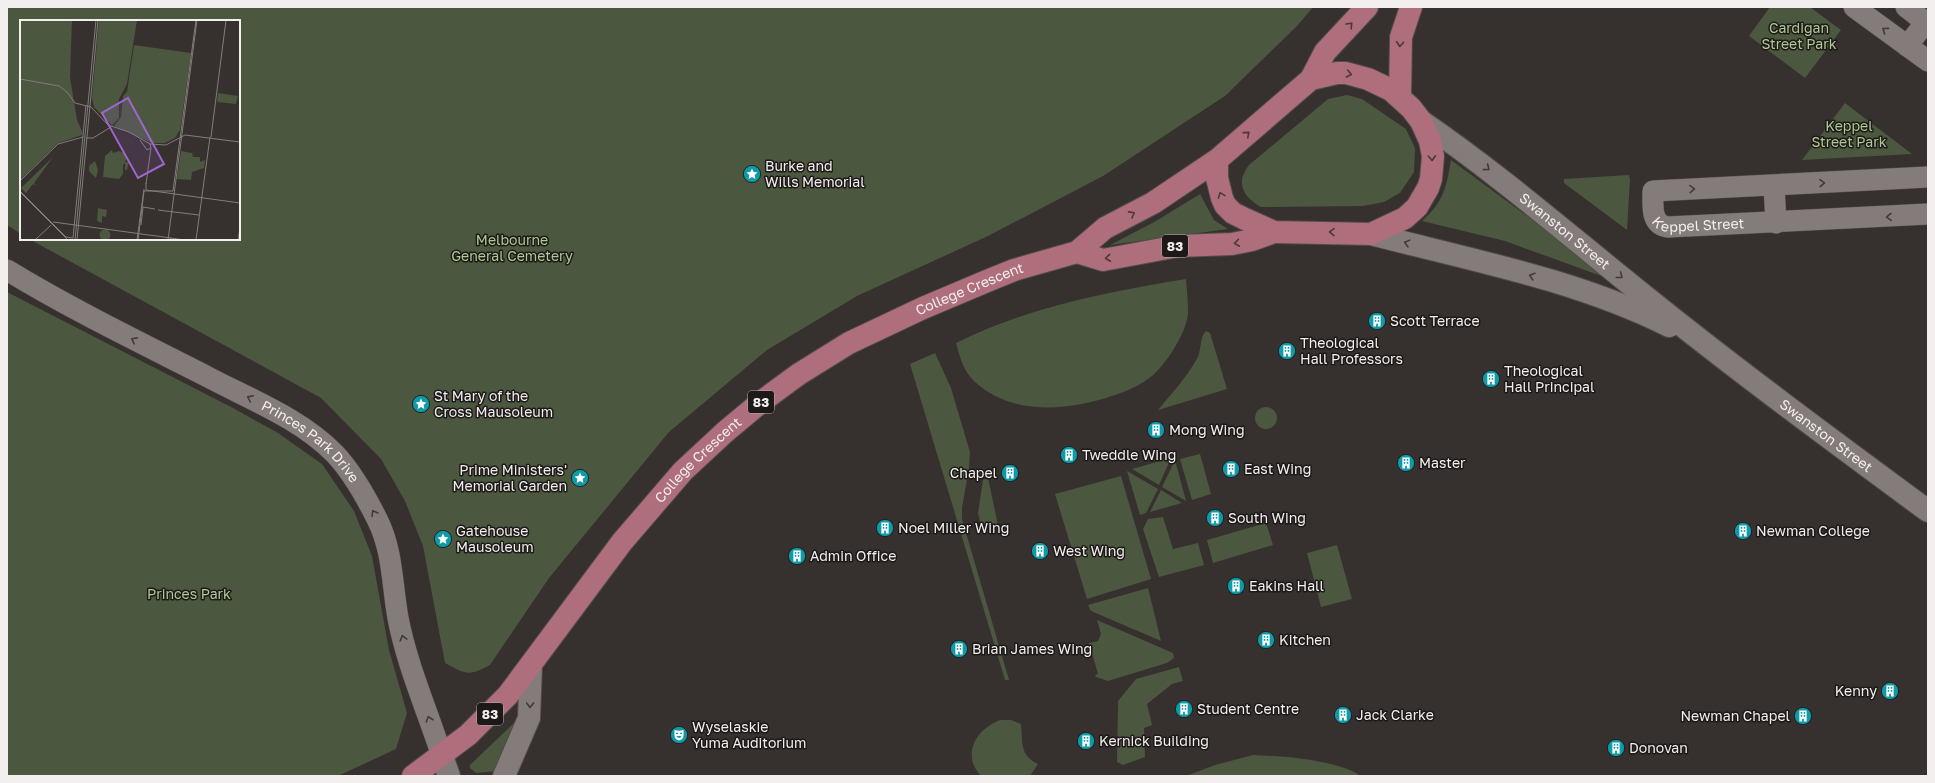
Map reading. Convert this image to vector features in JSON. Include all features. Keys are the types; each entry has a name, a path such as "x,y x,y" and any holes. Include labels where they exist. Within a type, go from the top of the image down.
{"highway":[{"name":"83","path":"1274,232 1233,213 1225,205 1218,188 1216,168 1218,160 1311,79 1324,52 1367,7"},
{"path":"1400,97 1401,37 1410,7"},
{"name":"83","path":"1077,252 1103,260 1178,246 1232,244 1252,240 1274,232 1371,234 1405,218 1417,207 1428,188 1431,179 1433,156 1430,140 1421,121 1400,97 1391,90 1368,79 1352,74 1336,73 1311,79"},
{"name":"College Crescent","path":"442,756 488,716 531,666 607,562 667,489 700,454 761,402 799,374 849,343 889,323 941,299 1008,273 1077,252 1105,228 1153,203 1218,160"},
{"name":"83","path":"413,776 442,756"}],"main road":[{"name":"Swanston Street","path":"1421,121 1510,185 1587,250 1706,345 1928,511"},
{"name":"Swanston Street","path":"1371,234 1510,269 1614,302 1649,316 1706,345"},
{"path":"504,776 529,718 531,666"},
{"path":"442,756 448,776"}],"street":[{"path":"1854,7 1928,61"},
{"path":"1906,7 1927,23 1907,46"},
{"name":"Keppel Street","path":"1928,177 1653,191 1654,214 1657,222 1662,226 1668,227 1776,223 1928,214"},
{"path":"1774,186 1776,223"},
{"name":"Princes Park Drive","path":"7,270 50,296 302,427 334,454 359,488 378,520 392,570 398,618 404,643 442,756"}],"green space":[{"name":"Melbourne General Cemetery","path":"7,7 1313,7 1298,25 1225,96 1103,176 988,236 857,296 767,350 669,432 549,578 490,665 472,673 463,672 445,663 423,546 405,501 381,459 321,398 31,240 240,240 240,20 20,20 20,233 7,225"},
{"name":"Cardigan Street Park","path":"1770,7 1810,7 1841,30 1805,78 1749,36"},
{"path":"1347,95 1362,99 1406,129 1415,148 1414,172 1400,193 1384,202 1363,206 1261,207 1250,199 1243,189 1242,184 1242,178 1249,165 1328,99"},
{"name":"Keppel Street Park","path":"1845,103 1912,154 1802,160"},
{"path":"1451,160 1615,281 1505,241 1422,221 1435,207 1443,194"},
{"path":"1629,175 1627,230 1564,183 1564,179"},
{"path":"1200,194 1214,220 1228,229 1110,245 1156,221"},
{"path":"1186,279 1188,313 1185,327 1178,342 1164,364 1154,374 1138,386 1119,394 1077,405 1040,407 1022,405 1005,400 989,392 974,381 967,373 961,359 956,343 983,330 1011,320 1040,310 1097,295"},
{"name":"Princes Park","path":"7,292 233,408 278,433 322,464 354,511 372,556 389,650 407,713 396,749 338,776 7,776"},
{"path":"1206,331 1210,333 1227,389 1158,410 1194,364 1198,357 1203,336"},
{"path":"935,353 951,388 970,452 969,468 962,508 962,519 1009,680 1005,680 910,364"},
{"path":"1266,407 1274,410 1277,418 1274,426 1266,429 1258,426 1255,418 1258,410"},
{"path":"1200,454 1211,494 1192,500 1180,459"},
{"path":"1171,458 1159,485 1132,469"},
{"path":"1175,460 1186,501 1162,487"},
{"path":"1127,471 1158,489 1146,513 1140,515"},
{"path":"1121,476 1151,579 1087,599 1055,494"},
{"path":"988,478 998,525 982,530 978,513 983,480"},
{"path":"1161,490 1182,503 1150,512"},
{"path":"1163,517 1173,549 1198,543 1204,565 1159,577 1143,529 1148,519"},
{"path":"1266,523 1273,545 1213,563 1207,540"},
{"path":"1337,545 1352,599 1321,607 1307,553"},
{"path":"1148,588 1161,641 1091,611 1088,605"},
{"path":"1097,620 1173,653 1174,658 1167,663 1108,681 1096,677 1095,675 1098,674 1089,643 1098,641 1101,634"},
{"path":"1179,667 1183,681 1172,684 1147,704 1152,725 1144,728 1145,757 1123,765 1117,762 1118,701 1136,679"},
{"path":"519,718 498,771 476,773 470,768 470,765"},
{"path":"1000,720 1011,720 1021,724 1022,742 1025,752 1038,764 1030,776 981,776 975,768 972,760 972,751 978,736 991,724"},
{"path":"1253,755 1278,756 1309,760 1338,766 1361,776 1186,776 1215,765"}],"place":[{"name":"Burke and Wills Memorial","path":"752,174"},
{"name":"Scott Terrace","path":"1377,321"},
{"name":"Theological Hall Professors","path":"1287,351"},
{"name":"Theological Hall Principal","path":"1491,379"},
{"name":"St Mary of the Cross Mausoleum","path":"421,404"},
{"name":"Mong Wing","path":"1156,430"},
{"name":"Tweddle Wing","path":"1069,455"},
{"name":"Master","path":"1406,463"},
{"name":"East Wing","path":"1231,469"},
{"name":"Chapel","path":"1010,473"},
{"name":"Prime Ministers' Memorial Garden","path":"580,478"},
{"name":"South Wing","path":"1215,518"},
{"name":"Noel Miller Wing","path":"885,528"},
{"name":"Newman College","path":"1743,531"},
{"name":"Gatehouse Mausoleum","path":"443,539"},
{"name":"West Wing","path":"1040,551"},
{"name":"Admin Office","path":"797,556"},
{"name":"Eakins Hall","path":"1236,586"},
{"name":"Kitchen","path":"1266,640"},
{"name":"Brian James Wing","path":"959,649"},
{"name":"Kenny","path":"1890,691"},
{"name":"Student Centre","path":"1184,709"},
{"name":"Jack Clarke","path":"1343,715"},
{"name":"Newman Chapel","path":"1803,716"},
{"name":"Wyselaskie Yuma Auditorium","path":"679,735"},
{"name":"Kernick Building","path":"1086,741"},
{"name":"Donovan","path":"1616,748"}]}
